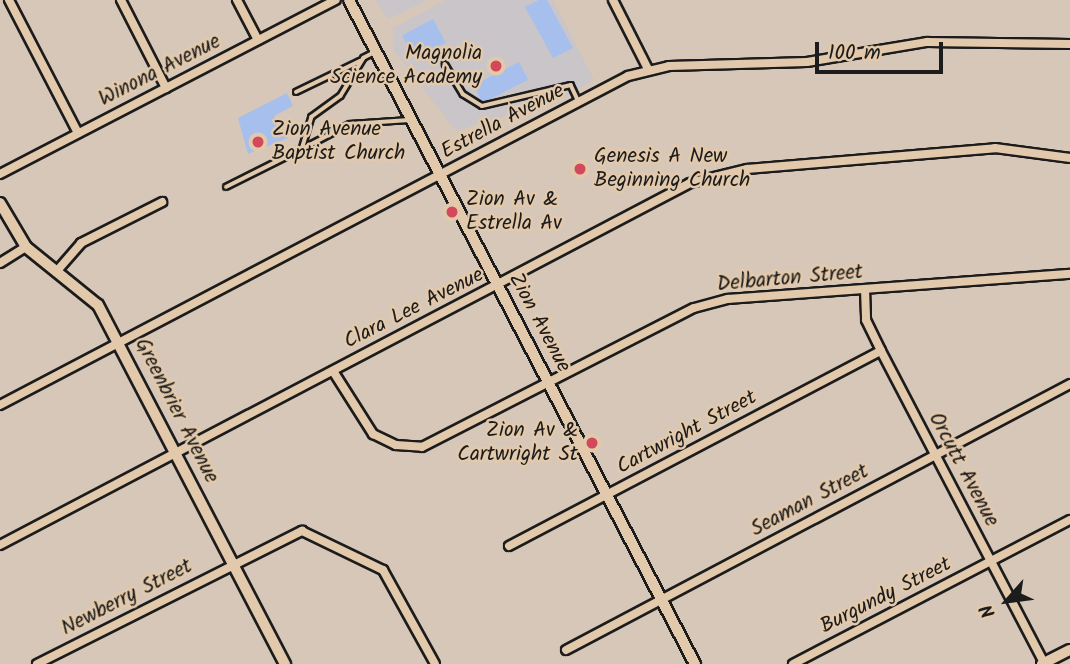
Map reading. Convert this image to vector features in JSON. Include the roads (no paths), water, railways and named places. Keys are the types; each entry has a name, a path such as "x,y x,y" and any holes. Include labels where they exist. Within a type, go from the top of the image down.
{"main road":[{"name":"Zion Avenue","path":"349,0 695,664"}],"street":[{"path":"9,0 78,133"},
{"path":"121,0 166,88"},
{"path":"237,0 258,40"},
{"name":"Winona Avenue","path":"0,174 336,0"},
{"path":"613,0 648,69"},
{"name":"Estrella Avenue","path":"0,405 578,102 648,69 807,62 927,42 1070,44"},
{"name":"Clara Lee Avenue","path":"0,545 690,183 726,172 995,148 1070,158"},
{"path":"57,272 81,243 162,202"},
{"name":"Greenbrier Avenue","path":"0,203 26,247 98,304 285,664"},
{"path":"0,263 26,247"},
{"name":"Delbarton Street","path":"333,371 367,428 404,447 438,442 694,308 728,299 1070,274"},
{"name":"Orcutt Avenue","path":"865,289 866,320 1043,664"},
{"name":"Cartwright Street","path":"509,546 881,351"},
{"name":"Seaman Street","path":"566,650 1070,384"},
{"name":"Burgundy Street","path":"793,664 1070,520"},
{"name":"Newberry Street","path":"37,664 291,534 314,533 387,575 435,664"},
{"path":"1043,664 1070,650"}],"lane":[{"path":"296,92 376,52"},
{"path":"302,149 312,117 341,96 362,60"},
{"path":"445,64 463,94 482,106 570,85 578,102"},
{"path":"226,187 350,124 411,119"}],"place":[{"name":"Magnolia Science Academy","path":"496,66"},
{"name":"Zion Avenue Baptist Church","path":"258,142"},
{"name":"Genesis A New Beginning Church","path":"580,169"},
{"name":"Zion Av & Estrella Av","path":"452,212"},
{"name":"Zion Av & Cartwright St","path":"592,443"}]}
